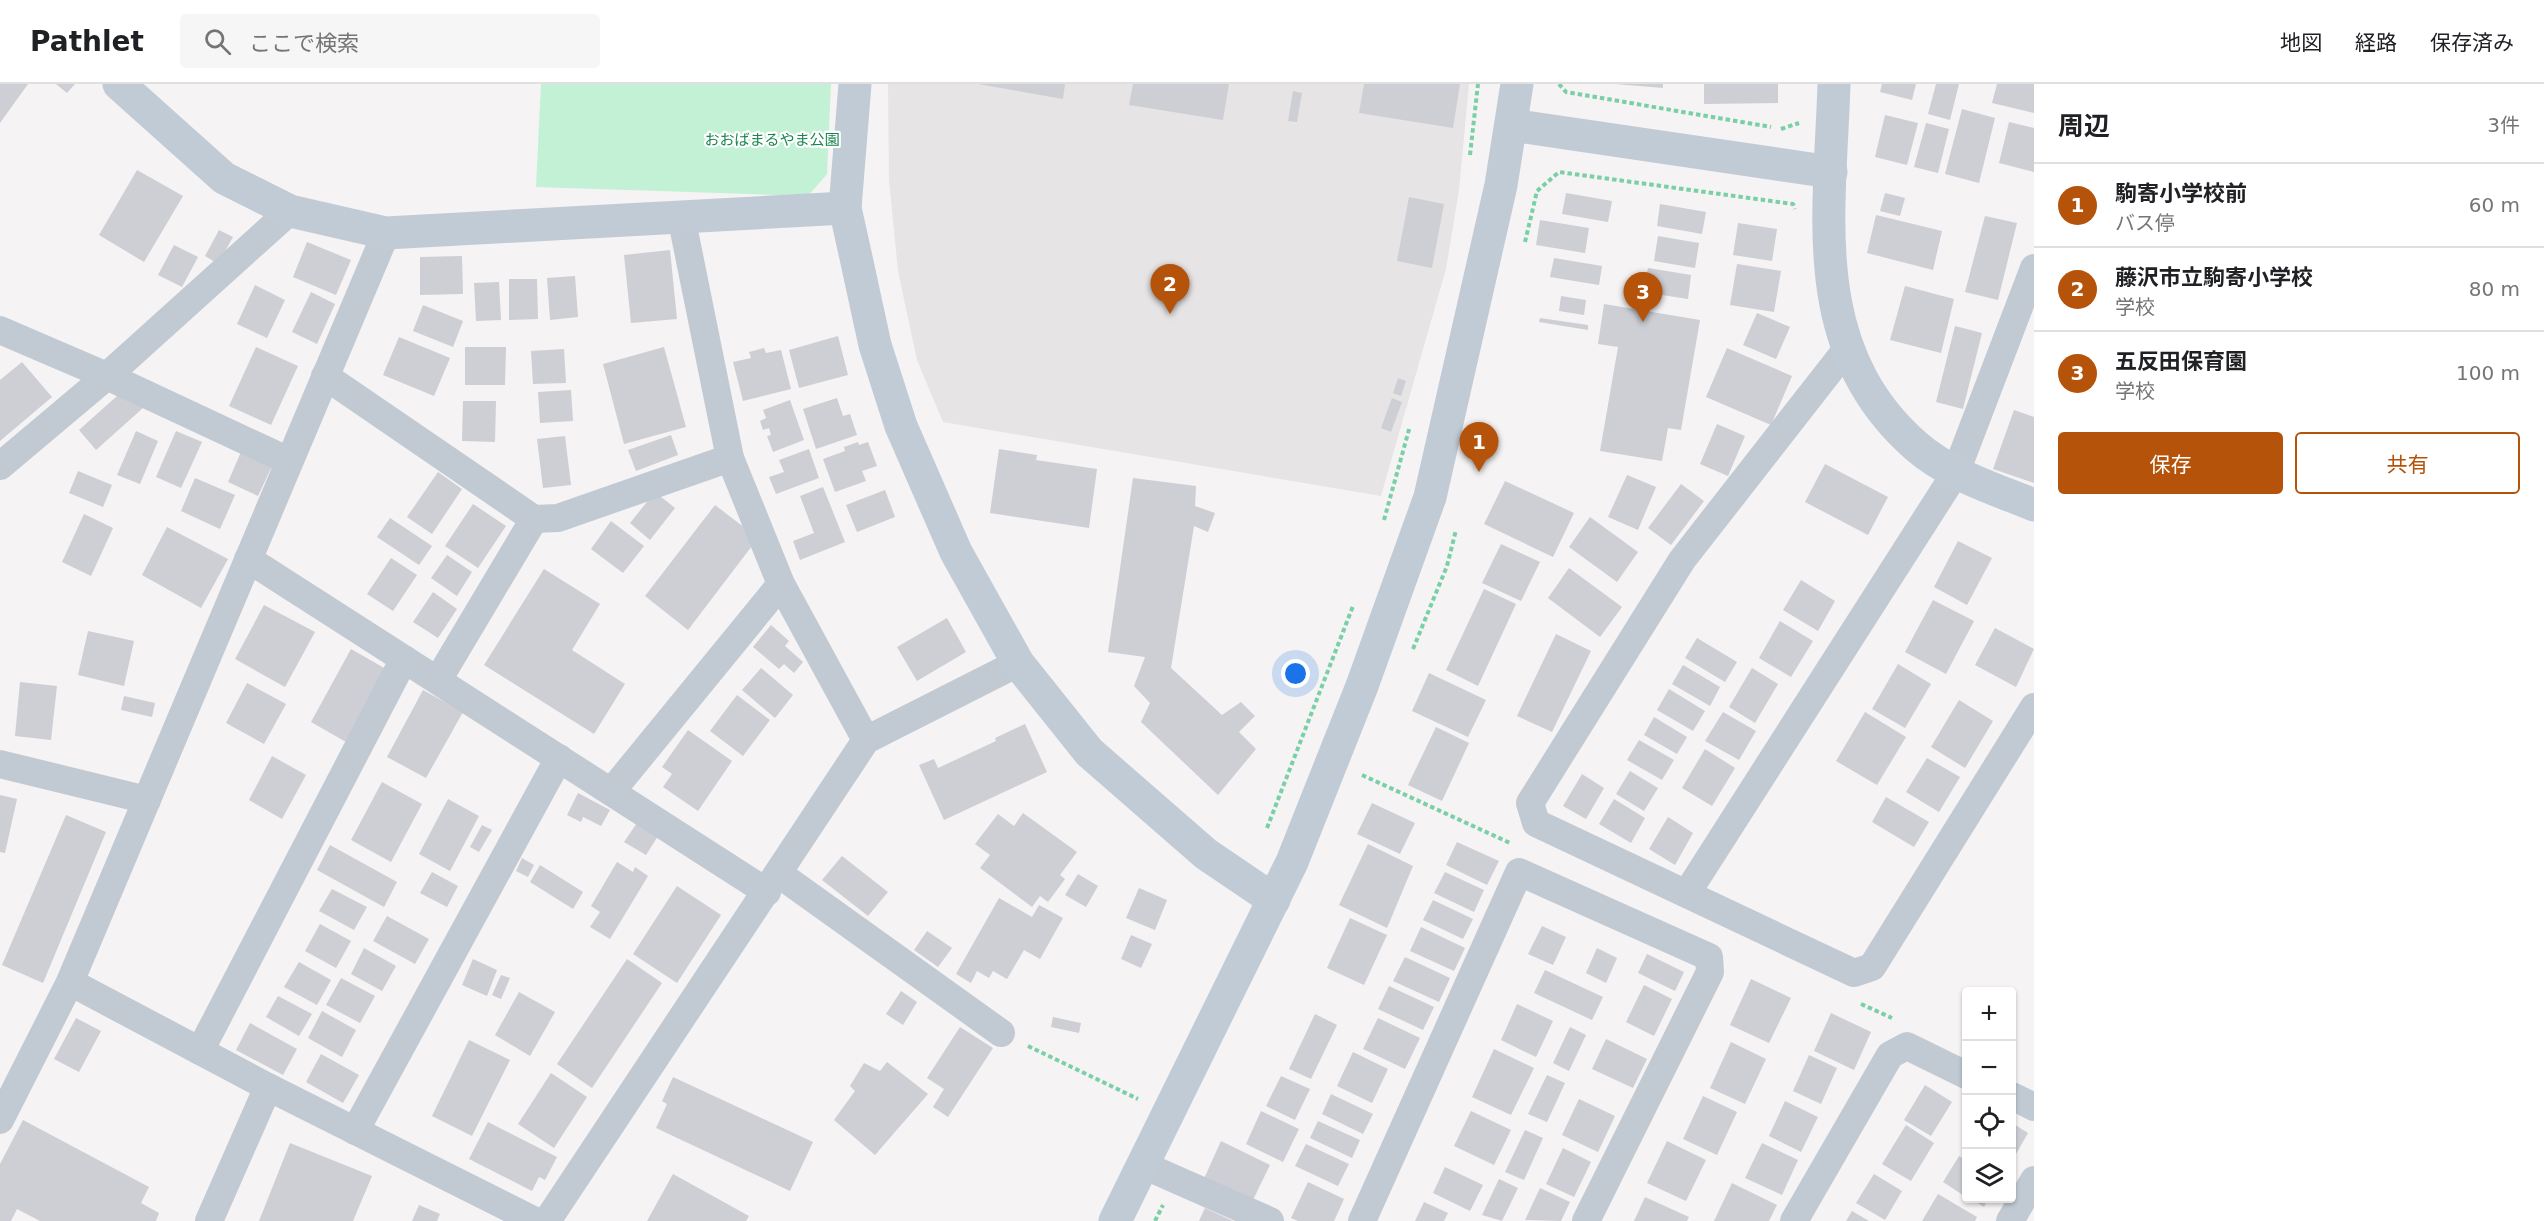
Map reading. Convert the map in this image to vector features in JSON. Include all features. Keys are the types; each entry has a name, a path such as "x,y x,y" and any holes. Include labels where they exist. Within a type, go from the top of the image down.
{"street":[{"path":"118,84 224,178 291,212 386,233 845,208"},
{"path":"855,84 845,208 875,345 902,426 956,552 1018,663 1089,752 1206,854 1274,900"},
{"path":"1115,1221 1274,900 1362,686 1430,497 1501,184 1516,84"},
{"path":"1834,84 1831,282 1846,350 1881,410 1917,447 1956,472 2034,505"},
{"path":"1511,125 1831,172"},
{"path":"0,466 107,376 291,212"},
{"path":"681,216 730,458 781,584 866,740"},
{"path":"2,1109 70,982 386,233"},
{"path":"1687,893 1956,472 2034,268"},
{"path":"0,330 107,376 289,461"},
{"path":"1846,350 1682,560 1530,803 1536,823 1854,973 1872,968 2034,707"},
{"path":"325,376 534,519 558,518 730,458"},
{"path":"438,680 534,519"},
{"path":"248,559 611,792 773,883 1001,1033"},
{"path":"611,792 781,584"},
{"path":"200,1051 404,659"},
{"path":"547,1221 866,740 1018,663"},
{"path":"355,1131 559,758"},
{"path":"0,764 147,800"},
{"path":"1362,1221 1519,872 1708,957 1710,972 1586,1221"},
{"path":"70,982 268,1087 535,1221"},
{"path":"1794,1221 1890,1055 1907,1047 1962,1073"},
{"path":"209,1221 268,1087"},
{"path":"2016,1098 2034,1107"},
{"path":"1143,1165 1270,1221"},
{"path":"2010,1221 2034,1180"}],"path":[{"path":"1559,84 1566,92 1784,129 1805,118"},
{"path":"1523,248 1537,191 1559,172 1792,204 1800,215"},
{"path":"1411,654 1447,566 1458,521"},
{"path":"1265,834 1354,604"},
{"path":"1357,785 1366,764"},
{"path":"1001,1033 1138,1099"},
{"path":"1155,1221 1166,1200"}],"shaded area":[{"path":"888,84 1469,84 1459,190 1446,269 1381,496 943,422 917,360 898,271 889,180"}],"green space":[{"name":"おおばまるやま公園","path":"541,84 831,84 827,174 808,196 536,187"}],"building":[{"path":"0,84 28,84 0,123"},
{"path":"56,84 75,84 67,93"},
{"path":"978,84 1065,84 1063,99"},
{"path":"1133,84 1229,84 1223,120 1129,105"},
{"path":"1364,84 1460,84 1453,128 1359,113"},
{"path":"1615,84 1663,84 1663,88"},
{"path":"1704,84 1778,84 1778,103 1704,104"},
{"path":"1882,84 1916,84 1912,100 1880,92"},
{"path":"1936,84 1959,84 1950,120 1928,114"},
{"path":"1997,84 2034,84 2034,113 1992,103"},
{"path":"1293,91 1302,93 1297,122 1288,121"},
{"path":"1962,109 1995,118 1979,183 1945,174"},
{"path":"1885,115 1918,123 1907,165 1875,157"},
{"path":"2009,122 2034,128 2034,172 1999,163"},
{"path":"1926,123 1949,129 1938,173 1914,167"},
{"path":"137,170 183,196 144,262 99,235"},
{"path":"1566,193 1612,201 1608,222 1562,214"},
{"path":"1885,193 1905,198 1900,216 1880,211"},
{"path":"1409,197 1444,204 1432,268 1397,261"},
{"path":"1660,204 1706,212 1702,234 1657,226"},
{"path":"1876,215 1942,231 1933,270 1867,253"},
{"path":"1985,216 2017,223 1998,300 1965,292"},
{"path":"1540,220 1589,228 1585,253 1536,245"},
{"path":"1738,223 1777,229 1772,261 1733,255"},
{"path":"219,230 233,237 218,264 205,256"},
{"path":"1658,236 1699,243 1695,268 1654,261"},
{"path":"307,242 351,260 336,295 293,277"},
{"path":"174,245 198,257 182,287 158,275"},
{"path":"670,250 677,319 631,323 624,255"},
{"path":"462,256 463,294 420,295 420,257"},
{"path":"1554,258 1602,266 1599,285 1550,277"},
{"path":"1737,264 1781,271 1774,312 1730,305"},
{"path":"1648,268 1691,275 1688,299 1643,292"},
{"path":"575,276 578,317 550,320 547,278"},
{"path":"509,279 537,279 538,319 509,320"},
{"path":"499,282 501,320 476,321 474,283"},
{"path":"255,285 285,300 267,338 237,324"},
{"path":"1905,286 1954,299 1941,353 1890,340"},
{"path":"311,292 335,304 317,344 292,332"},
{"path":"1561,296 1586,300 1584,315 1559,311"},
{"path":"1604,304 1700,320 1681,430 1668,428 1662,461 1600,451 1618,347 1598,344"},
{"path":"423,305 463,321 453,347 413,331"},
{"path":"1757,313 1790,327 1776,359 1743,345"},
{"path":"1540,318 1588,325 1588,330 1539,322"},
{"path":"1955,326 1982,333 1963,409 1936,402"},
{"path":"838,336 848,375 799,388 789,350"},
{"path":"399,337 450,358 434,396 383,375"},
{"path":"256,347 298,366 271,425 229,406"},
{"path":"465,347 506,347 505,385 465,385"},
{"path":"664,347 686,427 624,444 603,364"},
{"path":"764,348 766,353 781,350 791,389 743,401 733,362 751,358 749,352"},
{"path":"1727,348 1792,376 1771,425 1706,397"},
{"path":"564,349 566,383 533,384 531,351"},
{"path":"22,362 52,397 0,441 0,380"},
{"path":"1398,378 1406,381 1401,396 1393,393"},
{"path":"126,388 143,408 96,450 79,430"},
{"path":"571,390 573,421 540,423 538,392"},
{"path":"837,398 843,416 850,414 857,435 816,449 803,409"},
{"path":"1392,398 1402,402 1391,432 1381,428"},
{"path":"790,400 804,440 773,452 767,436 771,435 769,428 763,430 760,421 766,418 763,410"},
{"path":"463,401 496,401 495,442 462,441"},
{"path":"2014,410 2034,417 2034,483 1993,469"},
{"path":"1717,424 1745,436 1728,476 1700,464"},
{"path":"136,431 158,441 140,484 117,475"},
{"path":"176,431 202,442 181,488 156,477"},
{"path":"671,435 678,455 636,471 628,450"},
{"path":"565,436 571,485 543,488 537,439"},
{"path":"858,442 859,445 868,442 877,466 862,471 866,481 835,492 823,459 845,451 844,447"},
{"path":"809,449 819,478 776,494 769,477 784,472 779,460"},
{"path":"999,449 1037,455 1036,460 1097,469 1089,528 990,513"},
{"path":"241,452 272,466 258,496 228,482"},
{"path":"1825,464 1888,497 1868,535 1805,502"},
{"path":"78,471 112,485 103,507 69,493"},
{"path":"438,472 462,489 432,534 407,517"},
{"path":"1627,475 1656,487 1638,530 1608,517"},
{"path":"195,478 235,495 220,529 181,511"},
{"path":"1133,478 1196,486 1195,506 1215,513 1208,532 1194,526 1171,668 1222,715 1241,702 1255,716 1239,732 1256,749 1218,795 1141,722 1150,703 1134,686 1145,657 1108,652"},
{"path":"1505,481 1574,513 1553,557 1484,524"},
{"path":"1681,484 1704,501 1671,545 1648,528"},
{"path":"823,487 845,542 800,560 793,541 814,533 800,496"},
{"path":"885,490 895,517 857,532 846,505"},
{"path":"655,492 675,508 650,540 630,523"},
{"path":"473,504 506,526 478,568 445,546"},
{"path":"715,505 758,538 688,630 645,596"},
{"path":"84,514 113,528 91,576 62,562"},
{"path":"1590,517 1638,552 1617,582 1569,547"},
{"path":"390,518 432,546 419,565 377,537"},
{"path":"611,521 644,546 623,573 591,549"},
{"path":"167,527 228,559 201,608 142,575"},
{"path":"1958,541 1992,558 1967,605 1934,587"},
{"path":"1501,544 1540,562 1521,601 1482,583"},
{"path":"447,555 472,572 457,596 431,578"},
{"path":"391,558 417,575 393,611 367,594"},
{"path":"1569,568 1622,607 1600,637 1548,598"},
{"path":"544,569 600,604 572,650 625,684 594,734 484,665"},
{"path":"1801,580 1835,601 1818,631 1783,610"},
{"path":"1484,589 1516,604 1478,686 1446,670"},
{"path":"433,592 457,609 438,638 413,622"},
{"path":"1933,600 1974,621 1946,674 1905,652"},
{"path":"264,605 315,632 285,687 235,659"},
{"path":"947,618 966,652 917,681 897,647"},
{"path":"1780,621 1813,641 1791,677 1759,658"},
{"path":"771,625 789,641 785,646 803,662 794,673 784,664 779,669 753,647"},
{"path":"1995,628 2034,649 2016,687 1975,665"},
{"path":"88,631 134,641 124,686 78,675"},
{"path":"1556,634 1591,651 1552,732 1517,716"},
{"path":"1697,638 1737,662 1725,682 1685,658"},
{"path":"351,649 386,669 346,742 311,722"},
{"path":"1898,664 1931,684 1905,728 1872,709"},
{"path":"1683,665 1720,687 1710,706 1672,684"},
{"path":"761,668 793,695 775,718 742,690"},
{"path":"1752,668 1778,684 1755,723 1729,707"},
{"path":"1429,673 1486,700 1468,737 1412,711"},
{"path":"20,682 57,686 51,740 15,736"},
{"path":"247,683 286,704 264,744 226,723"},
{"path":"1669,689 1705,711 1693,731 1657,710"},
{"path":"423,690 463,712 426,778 387,757"},
{"path":"737,695 770,720 743,756 710,731"},
{"path":"124,696 155,703 152,717 121,710"},
{"path":"1959,700 1993,721 1965,768 1931,747"},
{"path":"1723,712 1756,731 1739,760 1705,741"},
{"path":"1865,712 1906,737 1877,785 1836,761"},
{"path":"1654,717 1687,737 1677,754 1644,735"},
{"path":"1025,724 1047,772 944,820 919,765 934,759 938,768 996,741 995,738"},
{"path":"1436,727 1469,743 1442,801 1408,785"},
{"path":"688,730 732,761 698,811 663,787 672,774 662,767"},
{"path":"1639,740 1674,760 1662,780 1627,760"},
{"path":"1705,749 1735,768 1712,806 1682,788"},
{"path":"272,756 306,775 282,819 249,800"},
{"path":"1927,758 1960,777 1939,812 1906,792"},
{"path":"1630,771 1658,788 1644,811 1616,794"},
{"path":"1582,774 1604,788 1586,819 1563,806"},
{"path":"382,782 422,804 391,862 351,840"},
{"path":"578,793 610,810 601,826 583,817 581,822 567,815"},
{"path":"0,795 17,799 5,853 0,852"},
{"path":"1886,797 1929,822 1914,847 1872,822"},
{"path":"448,799 479,816 450,871 419,854"},
{"path":"1614,799 1645,818 1631,843 1599,824"},
{"path":"1372,803 1415,823 1400,854 1357,834"},
{"path":"1023,813 1077,852 1060,875 1065,879 1048,902 1040,896 1032,907 980,868 990,855 975,844 998,814 1014,826"},
{"path":"66,815 106,832 43,983 2,965"},
{"path":"1668,817 1693,833 1675,865 1649,849"},
{"path":"637,823 658,836 646,855 624,842"},
{"path":"482,825 492,830 479,852 470,847"},
{"path":"1457,842 1499,861 1487,885 1446,865"},
{"path":"1368,844 1413,866 1387,928 1339,905"},
{"path":"330,845 397,882 384,907 317,870"},
{"path":"842,856 888,892 868,916 822,880"},
{"path":"522,858 534,865 528,877 516,871"},
{"path":"617,862 633,872 635,867 648,876 610,939 590,927 600,912 591,906"},
{"path":"540,865 583,892 573,909 530,882"},
{"path":"432,872 458,886 447,907 420,893"},
{"path":"1445,872 1484,890 1474,912 1434,893"},
{"path":"1078,874 1098,886 1086,907 1065,895"},
{"path":"677,886 721,915 677,983 633,954"},
{"path":"1139,888 1167,900 1155,930 1126,918"},
{"path":"332,889 367,907 354,930 319,911"},
{"path":"999,898 1032,917 1039,905 1063,918 1040,959 1024,950 1007,979 993,971 989,978 977,971 971,983 956,974"},
{"path":"1433,900 1473,919 1463,939 1423,920"},
{"path":"387,916 429,939 415,964 373,941"},
{"path":"1350,918 1387,935 1364,985 1327,968"},
{"path":"320,924 351,941 336,968 305,951"},
{"path":"1542,926 1566,937 1553,965 1528,954"},
{"path":"1421,927 1465,948 1454,971 1410,951"},
{"path":"927,931 952,948 938,967 914,950"},
{"path":"1131,935 1152,944 1141,968 1121,959"},
{"path":"364,948 396,966 382,991 351,974"},
{"path":"1597,948 1617,958 1606,983 1586,973"},
{"path":"1647,954 1684,972 1675,991 1638,973"},
{"path":"1405,957 1450,978 1439,1002 1393,981"},
{"path":"473,959 497,970 487,996 462,985"},
{"path":"627,959 662,983 592,1088 557,1064"},
{"path":"299,962 331,980 317,1005 284,987"},
{"path":"1545,970 1603,997 1592,1020 1534,993"},
{"path":"501,975 510,978 501,999 492,995"},
{"path":"341,978 375,996 360,1023 326,1005"},
{"path":"1751,979 1791,998 1769,1043 1730,1025"},
{"path":"1644,985 1672,999 1654,1036 1626,1022"},
{"path":"1389,986 1434,1007 1423,1030 1378,1009"},
{"path":"901,991 917,1002 903,1025 886,1014"},
{"path":"519,992 555,1012 530,1056 495,1035"},
{"path":"278,996 312,1014 299,1036 266,1017"},
{"path":"1517,1004 1553,1021 1536,1057 1501,1040"},
{"path":"322,1011 356,1030 342,1057 308,1038"},
{"path":"1831,1013 1871,1032 1854,1070 1814,1051"},
{"path":"1315,1014 1337,1025 1311,1079 1289,1069"},
{"path":"1053,1017 1081,1023 1079,1033 1051,1027"},
{"path":"76,1018 101,1031 79,1072 54,1059"},
{"path":"1378,1018 1420,1038 1405,1069 1363,1049"},
{"path":"250,1023 297,1049 283,1075 236,1050"},
{"path":"960,1027 993,1048 948,1117 933,1107 944,1089 927,1078"},
{"path":"1570,1027 1586,1035 1569,1071 1553,1063"},
{"path":"1606,1039 1647,1059 1633,1088 1592,1069"},
{"path":"469,1040 510,1060 472,1136 432,1116"},
{"path":"1731,1042 1766,1059 1745,1104 1710,1088"},
{"path":"1494,1049 1534,1068 1511,1115 1472,1097"},
{"path":"1353,1052 1388,1069 1372,1103 1337,1086"},
{"path":"321,1054 359,1075 343,1103 306,1082"},
{"path":"1809,1055 1837,1068 1821,1104 1793,1091"},
{"path":"887,1062 928,1094 875,1155 834,1120 855,1091 850,1086 864,1063 880,1071"},
{"path":"551,1073 587,1097 554,1148 518,1124"},
{"path":"1547,1075 1565,1083 1547,1122 1528,1114"},
{"path":"1281,1076 1310,1089 1295,1120 1266,1106"},
{"path":"673,1077 813,1142 790,1191 656,1128 667,1104 662,1101"},
{"path":"1925,1085 1952,1102 1931,1136 1904,1120"},
{"path":"1331,1094 1373,1114 1363,1134 1322,1114"},
{"path":"1703,1096 1737,1112 1717,1155 1683,1139"},
{"path":"1579,1099 1615,1116 1598,1152 1562,1135"},
{"path":"1785,1101 1818,1117 1801,1152 1769,1136"},
{"path":"1261,1111 1299,1129 1283,1162 1246,1144"},
{"path":"1471,1111 1511,1130 1494,1165 1454,1146"},
{"path":"23,1120 149,1187 141,1203 159,1213 156,1221 40,1221 17,1209 11,1221 0,1221 0,1164"},
{"path":"1318,1121 1360,1140 1352,1158 1310,1138"},
{"path":"488,1122 557,1157 545,1180 539,1177 532,1191 469,1159"},
{"path":"1906,1125 1934,1143 1911,1181 1882,1164"},
{"path":"2016,1126 2028,1133 2016,1154"},
{"path":"1525,1130 1543,1138 1524,1180 1505,1172"},
{"path":"1221,1141 1270,1165 1251,1204 1203,1181"},
{"path":"1667,1141 1706,1160 1686,1201 1647,1183"},
{"path":"290,1143 372,1176 353,1221 259,1221"},
{"path":"1762,1143 1798,1160 1782,1195 1745,1178"},
{"path":"1306,1144 1349,1164 1338,1186 1295,1166"},
{"path":"1563,1148 1591,1162 1574,1197 1546,1184"},
{"path":"1959,1156 1962,1158 1962,1194 1943,1182"},
{"path":"1445,1167 1483,1185 1470,1211 1433,1193"},
{"path":"673,1174 749,1216 746,1221 647,1221"},
{"path":"1874,1174 1902,1191 1885,1220 1856,1203"},
{"path":"1499,1179 1518,1188 1502,1221 1482,1215"},
{"path":"1308,1182 1344,1199 1334,1221 1298,1221 1291,1218"},
{"path":"1732,1183 1777,1205 1769,1221 1714,1221"},
{"path":"1540,1188 1570,1202 1561,1221 1525,1220"},
{"path":"1938,1194 1977,1217 1975,1221 1922,1221"},
{"path":"1645,1197 1689,1217 1687,1221 1634,1221"},
{"path":"1424,1202 1448,1213 1444,1221 1415,1221"},
{"path":"419,1205 440,1214 437,1221 412,1221"},
{"path":"1205,1208 1233,1221 1199,1221"},
{"path":"1852,1211 1869,1221 1846,1221"}],"place":[{"name":"藤沢市立駒寄小学校","path":"1170,314"},
{"name":"五反田保育園","path":"1643,322"},
{"name":"駒寄小学校前","path":"1479,472"}]}
